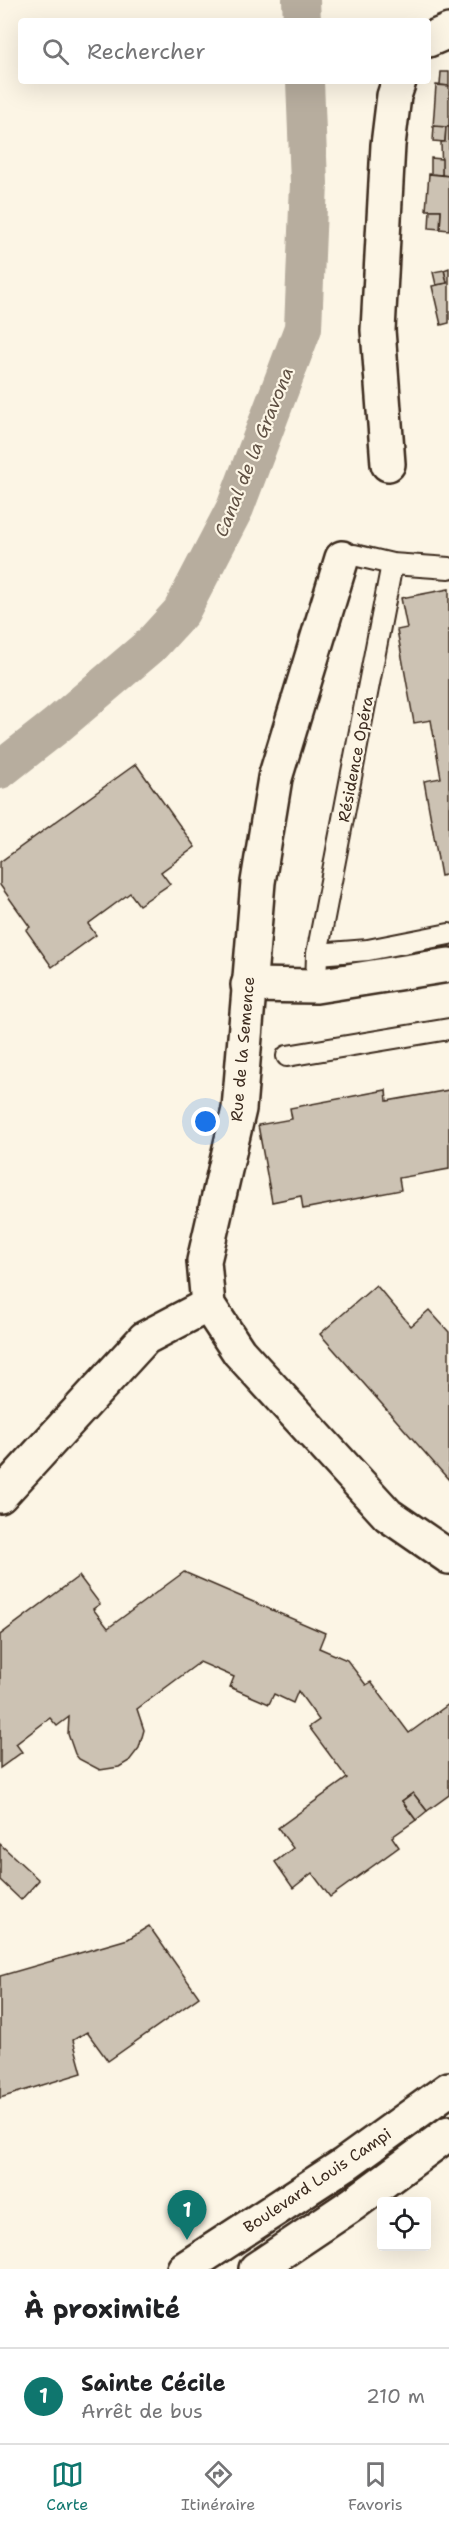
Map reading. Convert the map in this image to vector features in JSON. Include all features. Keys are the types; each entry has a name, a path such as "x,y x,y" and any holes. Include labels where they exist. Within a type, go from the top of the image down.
{"street":[{"path":"431,39 449,31"},
{"path":"388,464 378,330 388,145 394,96 398,84"},
{"name":"Rue de la Semence","path":"342,558 275,778 258,882 239,1109 204,1261 208,1305 239,1352 388,1515 449,1557"},
{"path":"248,985 317,970 449,965"},
{"path":"0,1496 145,1338 208,1305"},
{"name":"Boulevard Louis Campi","path":"184,2269 345,2163 449,2089"},
{"path":"256,2269 353,2204 449,2133"}],"lane":[{"path":"342,558 354,555 392,564 449,568"},
{"name":"Résidence Opéra","path":"317,970 392,564"},
{"path":"317,970 368,950 449,934"},
{"path":"286,1056 449,1029"}],"building":[{"path":"441,72 449,72 449,86 440,85"},
{"path":"436,85 449,86 449,127 433,127"},
{"path":"434,126 446,127 445,142 433,141"},
{"path":"446,127 449,127 449,176 442,175 441,142 445,142"},
{"path":"431,158 442,159 442,175 431,174"},
{"path":"429,174 449,176 449,230 440,229 441,210 426,210"},
{"path":"430,210 441,210 440,229 429,228"},
{"path":"449,268 449,323 441,325 432,286 447,283 444,270"},
{"path":"444,270 447,283 436,285 433,272"},
{"path":"449,589 449,874 441,876 424,781 441,778 431,720 414,723 397,630 407,628 401,598"},
{"path":"136,764 195,847 161,872 170,884 139,905 130,893 88,924 96,935 52,967 26,930 30,927 0,885 0,862"},
{"path":"386,1090 387,1101 449,1090 449,1169 399,1178 401,1190 303,1209 301,1196 272,1202 258,1125 292,1119 290,1108"},
{"path":"376,1285 411,1326 429,1310 449,1332 449,1480 320,1334"},
{"path":"184,1572 325,1633 319,1648 347,1660 366,1685 371,1682 409,1733 449,1704 449,1795 427,1811 413,1793 402,1801 416,1820 392,1837 399,1847 330,1897 312,1873 293,1888 275,1862 293,1848 278,1828 347,1778 309,1727 319,1720 298,1691 293,1703 274,1694 269,1704 230,1687 234,1677 200,1662 137,1709 144,1730 139,1748 129,1761 119,1767 100,1770 79,1759 68,1734 69,1717 57,1726 50,1718 16,1744 22,1752 0,1768 0,1635 79,1576 100,1604 93,1609 108,1628"},
{"path":"413,1793 427,1811 416,1820 402,1801"},
{"path":"0,1844 39,1880 21,1900 0,1880"},
{"path":"149,1926 199,1997 108,2061 87,2032 73,2040 82,2073 0,2098 0,1976 128,1939"}],"waterway":[{"name":"Canal de la Gravona","path":"301,0 302,18"},
{"name":"Canal de la Gravona","path":"0,770 150,646 181,612 235,508 303,328 309,183 305,84"}],"place":[{"name":"Sainte Cécile","path":"187,2240"}]}
